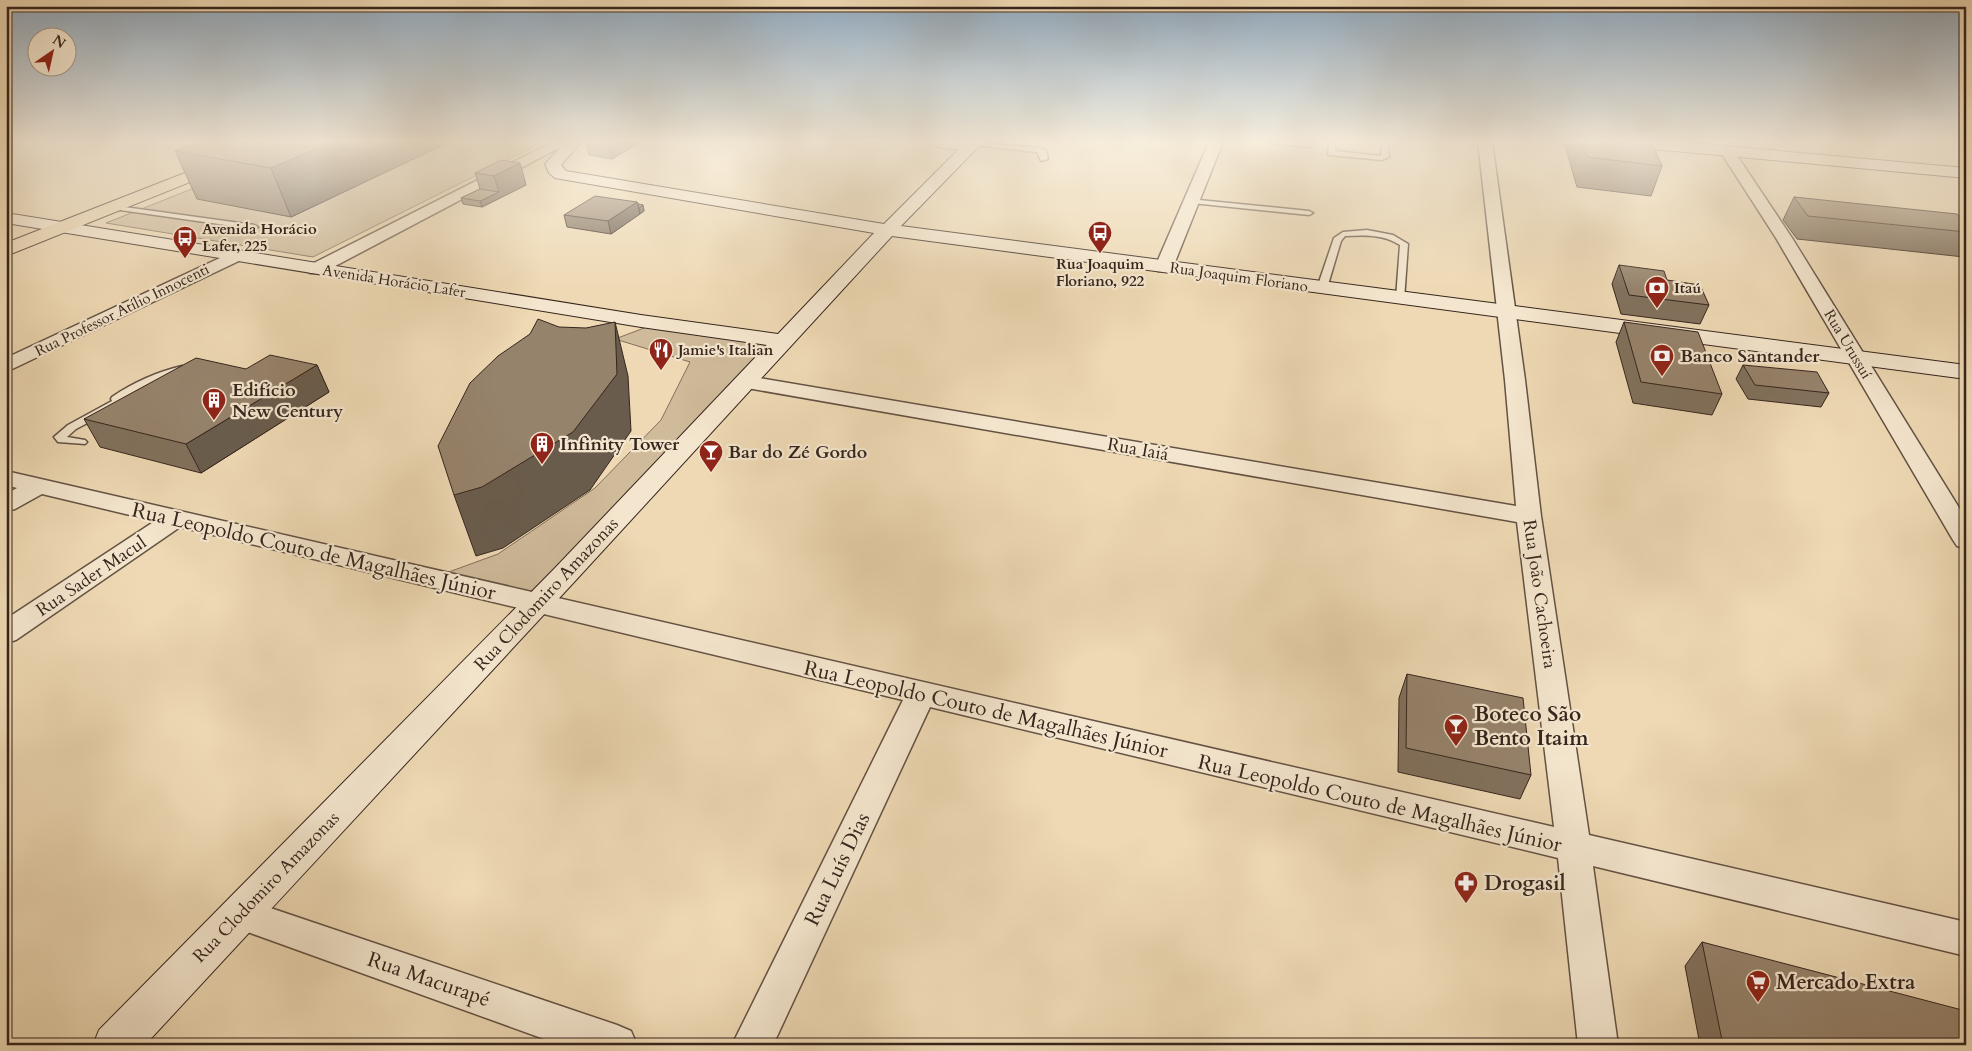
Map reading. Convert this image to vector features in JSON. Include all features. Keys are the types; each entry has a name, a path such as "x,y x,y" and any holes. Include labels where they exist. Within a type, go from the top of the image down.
{"highway":[{"path":"86,201 112,191"},
{"path":"6,250 64,218 113,207 153,191"},
{"path":"6,231 31,222"}],"street":[{"path":"316,269 469,191"},
{"name":"Rua Joaquim Floriano","path":"656,191 888,230 1966,372"},
{"name":"Rua Clodomiro Amazonas","path":"115,1045 538,604 747,382 782,341 926,191"},
{"path":"1164,267 1196,191"},
{"name":"Rua João Cachoeira","path":"1491,191 1507,312 1529,516 1598,1045"},
{"name":"Rua Urussuí","path":"1754,191 1966,540"},
{"name":"Avenida Horácio Lafer","path":"6,218 31,222 64,218 237,255 316,269 641,321 782,341"},
{"name":"Rua Professor Atílio Innocenti","path":"6,366 237,255"},
{"name":"Rua Iaiá","path":"747,382 1529,516"},
{"name":"Rua Leopoldo Couto de Magalhães Júnior","path":"6,478 1966,939"},
{"path":"6,504 38,486"},
{"name":"Rua Sader Macul","path":"6,633 175,518"},
{"name":"Rua Luís Dias","path":"752,1045 921,694"},
{"name":"Rua Macurapé","path":"241,914 616,1045"}],"lane":[{"path":"1192,201 1309,214"},
{"path":"113,207 254,227"},
{"path":"1322,288 1337,240 1343,234 1362,232 1396,238 1404,244 1401,298"},
{"path":"80,442 62,440 60,436 72,427 123,400 116,399 150,379 193,367"}],"shaded area":[{"path":"186,191 298,191 291,217 346,191 445,191 313,257 106,223"},
{"path":"652,325 767,345 535,592 446,573 498,554 595,488 661,420 690,362 615,339"}],"building":[{"path":"476,191 499,192 480,201 461,198"},
{"path":"595,196 637,202 608,221 564,215"},
{"path":"1794,197 1957,214 1966,222 1966,232 1808,216"},
{"path":"1619,265 1664,271 1667,280 1700,285 1709,305 1629,295"},
{"path":"538,319 559,327 586,328 615,322 617,374 573,432 482,487 454,495 438,446 470,383 498,356 530,334"},
{"path":"1624,322 1698,332 1722,394 1641,382"},
{"path":"270,355 317,365 186,444 84,419 196,358 246,369"},
{"path":"1743,365 1817,372 1829,393 1755,385"},
{"path":"1407,674 1523,698 1531,775 1406,748"},
{"path":"1702,942 1966,1011 1966,1045 1723,1045"}],"place":[{"name":"Rua Joaquim Floriano, 922","path":"1100,254"},
{"name":"Avenida Horácio Lafer, 225","path":"185,259"},
{"name":"Itaú","path":"1657,309"},
{"name":"Jamie's Italian","path":"661,371"},
{"name":"Banco Santander","path":"1662,377"},
{"name":"Edifício New Century","path":"214,421"},
{"name":"Infinity Tower","path":"542,465"},
{"name":"Bar do Zé Gordo","path":"711,473"},
{"name":"Boteco São Bento Itaim","path":"1456,747"},
{"name":"Drogasil","path":"1466,904"},
{"name":"Mercado Extra","path":"1758,1003"}]}
